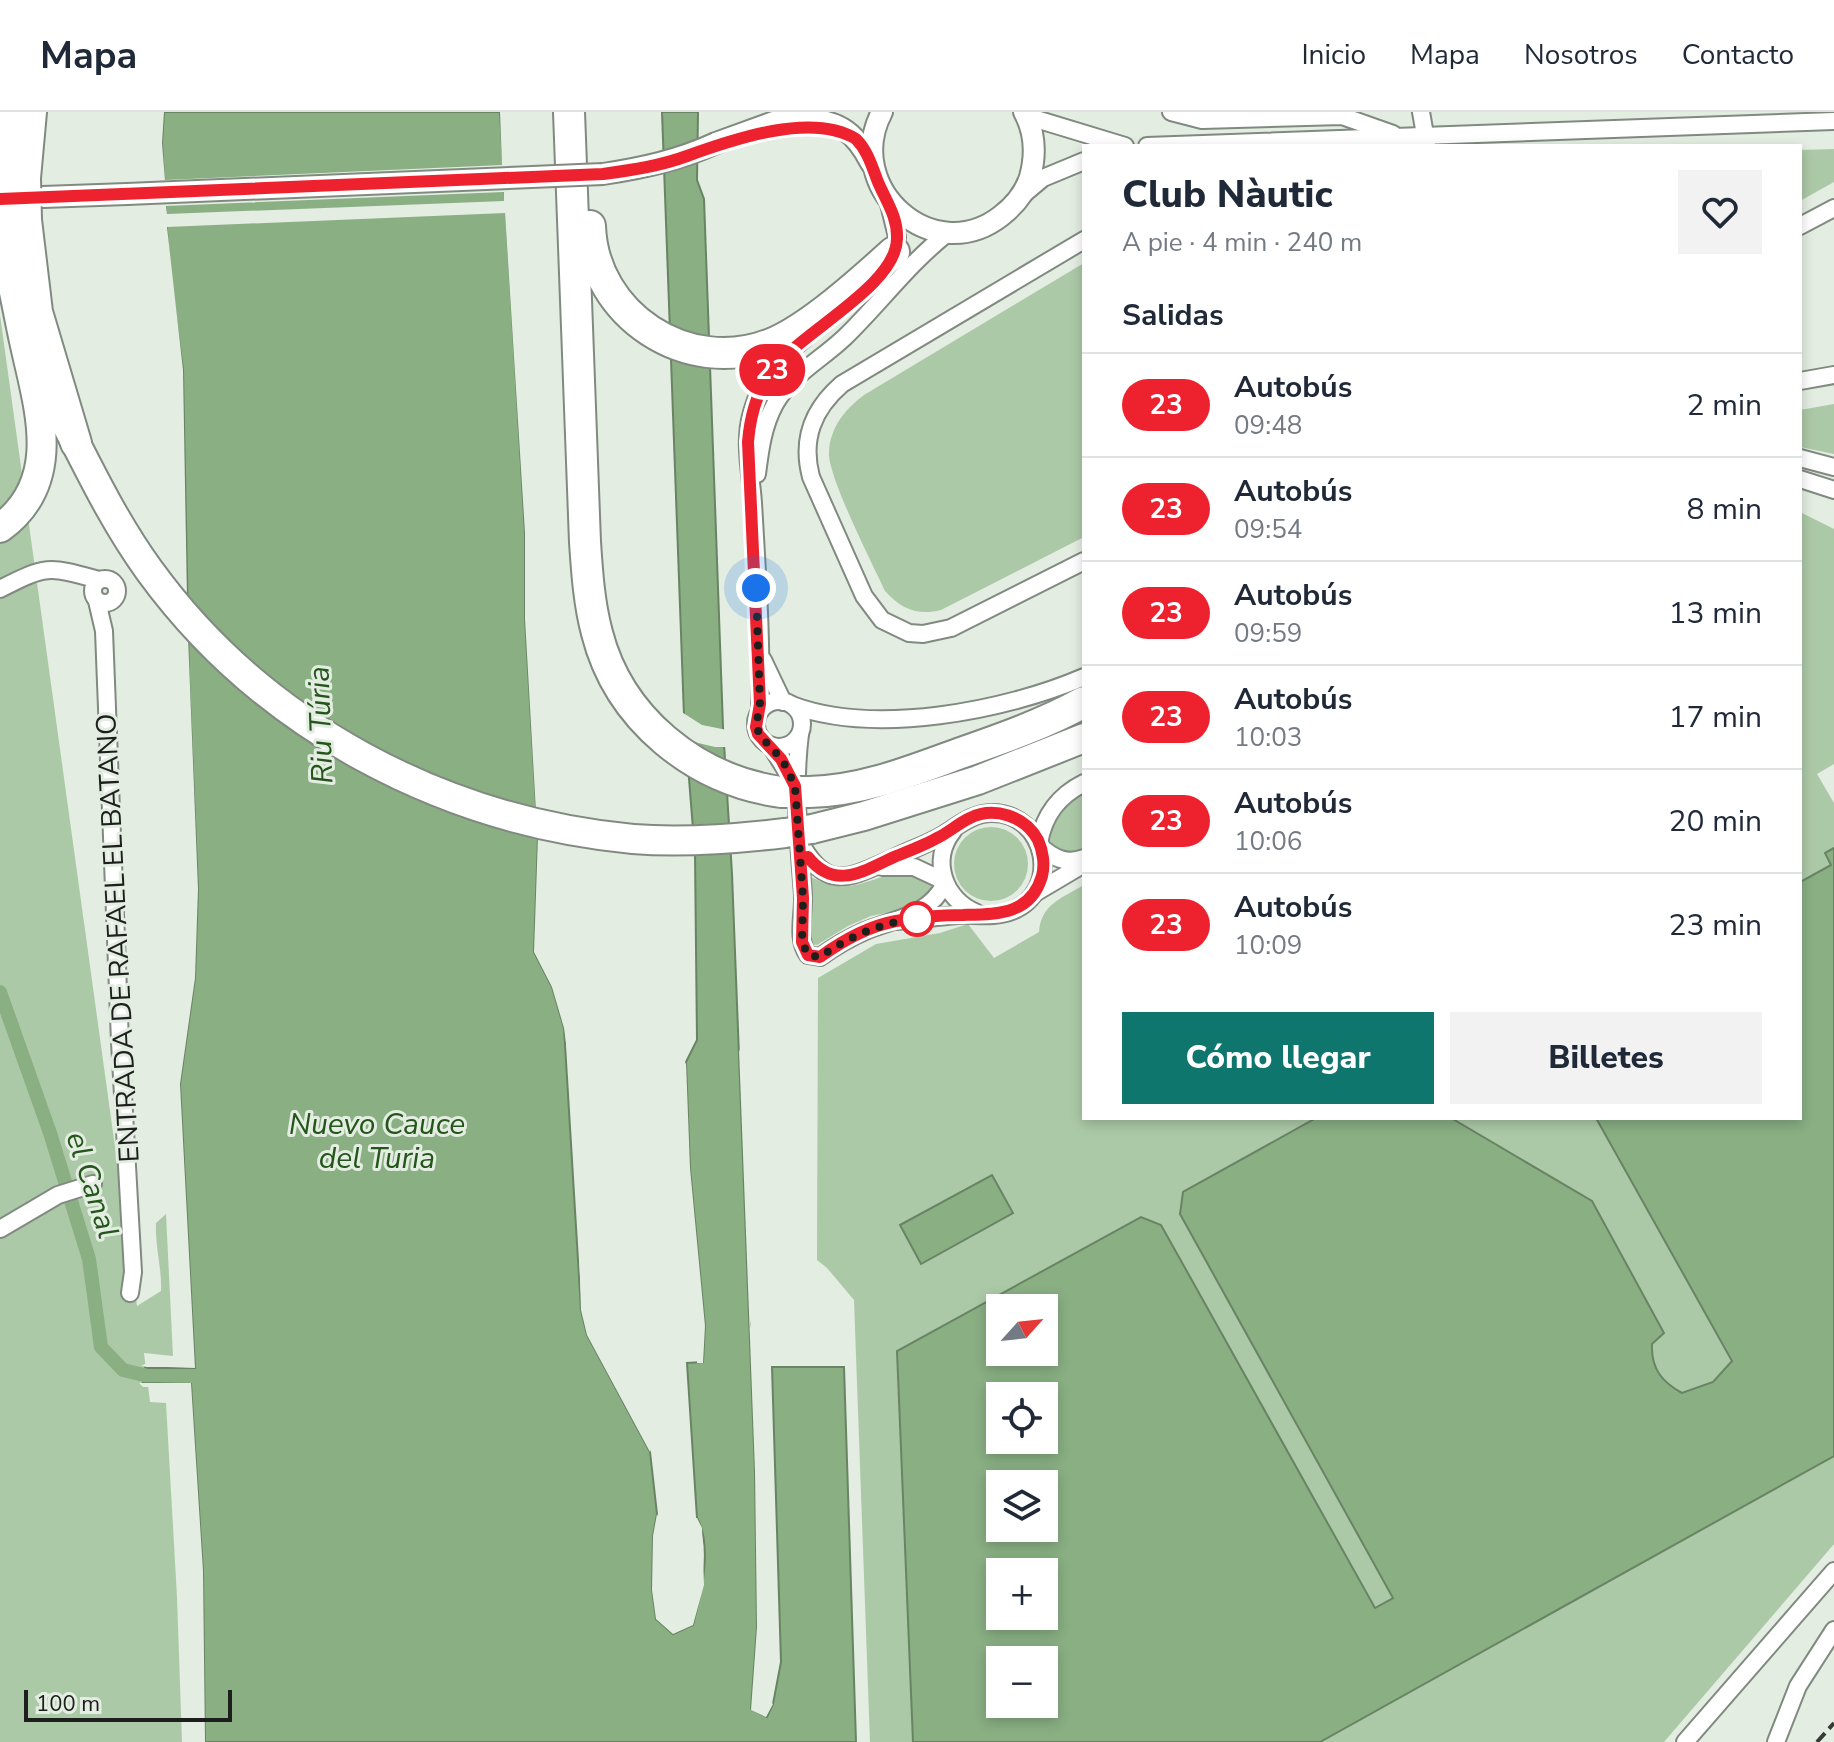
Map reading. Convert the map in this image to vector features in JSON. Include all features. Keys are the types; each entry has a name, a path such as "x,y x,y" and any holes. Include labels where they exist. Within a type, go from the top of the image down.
{"highway":[{"path":"0,528 16,515 34,487 42,440 8,202 14,130 8,112"},
{"path":"31,112 8,202 76,443 120,527 176,604 227,658 324,734 402,778 443,795 526,821 600,835 671,840 798,834 966,784 1082,739"},
{"path":"569,112 585,542 592,609 606,661 630,704 665,741 693,761 735,782 795,790 853,788 900,774 1002,738 1082,703"},
{"path":"586,112 590,237 602,277 621,308 649,331 688,349 725,353 762,348 795,332 894,252"}],"street":[{"path":"874,168 873,136 882,112"},
{"path":"1025,112 1036,119 1118,144"},
{"path":"1020,197 1028,182 1034,149 1025,112"},
{"path":"1171,112 1202,120 1342,116 1402,137 1426,141 1834,121"},
{"path":"1421,112 1426,141"},
{"path":"0,517 13,505 26,485 35,446 32,415 2,269 8,202 603,174 650,167 687,156 764,125 804,114 841,127 857,139 874,168 896,226 894,252 878,279 789,351 762,385 749,425 748,462 753,500 759,646 758,734 785,765 795,790"},
{"path":"1204,144 1402,137"},
{"path":"1385,144 1402,137"},
{"path":"887,198 908,219 921,225 949,232 973,229 996,220 1043,178 1082,162"},
{"path":"1802,225 1834,208"},
{"path":"753,500 764,430 788,384 842,340 928,248 949,232"},
{"path":"1082,241 842,384 830,394 814,416 807,444 807,461 811,477 864,596 882,620 909,633 923,634 951,628 1082,562"},
{"path":"1802,381 1834,375"},
{"path":"1802,459 1834,467"},
{"path":"1802,480 1834,490"},
{"name":"ENTRADA DE RAFAEL EL BATANO","path":"0,589 33,572 54,568 70,572 100,594 133,1272 130,1293"},
{"path":"759,646 769,676 802,721 795,790 803,898 802,942 808,955 820,957 857,935 924,908 938,895 944,882"},
{"path":"760,711 770,703 852,717 919,717 1003,704 1082,678"},
{"path":"771,746 791,744 800,734"},
{"path":"1035,893 1043,869 1040,845 1045,821 1055,804 1082,784"},
{"path":"798,834 814,865 829,874 854,875 877,867 979,814 1005,814 1027,826 1040,845 1062,860 1082,859"},
{"path":"956,827 941,858 944,882 962,906 983,915"},
{"path":"897,921 1013,910 1082,865"},
{"path":"877,867 914,867 944,882"},
{"path":"0,1229 58,1195 88,1185"},
{"path":"1685,1742 1834,1571"},
{"path":"1776,1742 1798,1686 1834,1630"}],"shaded area":[{"path":"1834,149 1834,182 1802,200 1802,150"},
{"path":"1082,264 1082,538 941,610 925,612 904,607 885,591 830,464 830,443 836,427 851,406 864,395"},
{"path":"0,315 137,1306 161,1291 156,1223 166,1214 173,1356 144,1353 150,1402 166,1403 182,1742 0,1742"},
{"path":"1834,404 1834,454 1802,447 1802,410"},
{"path":"1802,513 1834,529 1834,764 1817,774 1834,803 1834,848 1825,853 1832,865 1802,881"},
{"path":"1082,792 1082,850 1060,851 1049,841 1056,816"},
{"path":"991,827 1005,830 1017,838 1025,850 1028,864 1025,878 1017,890 1005,898 991,901 977,898 965,890 957,878 954,864 957,850 965,838 977,830"},
{"path":"910,872 932,884 922,901 906,909 871,916 817,945 810,944 808,875 836,886 848,886"},
{"path":"1082,886 1082,1120 1312,1120 1183,1192 1180,1214 1394,1598 1375,1609 1161,1225 1140,1217 1000,1294 986,1294 986,1302 897,1351 913,1742 870,1742 854,1300 817,1260 818,978 876,944 940,933 968,924 994,958 1039,932 1048,908"},
{"path":"1454,1120 1597,1120 1732,1361 1713,1382 1682,1394 1659,1374 1653,1361 1651,1344 1664,1334 1592,1201"},
{"path":"1834,1456 1834,1544 1664,1742 1320,1742"}],"water":[{"path":"164,112 500,112 525,533 525,619 538,838 534,952 552,987 564,1028 581,1310 587,1335 650,1452 657,1514 653,1536 652,1589 656,1619 673,1634 693,1625 704,1571 704,1543 697,1518 687,1363 703,1362 705,1326 690,1168 686,1062 697,1040 695,854 684,716 662,112 698,112 697,180 704,199 755,1471 757,1627 751,1709 767,1717 773,1704 781,1662 772,1367 844,1367 856,1742 205,1742 203,1571 191,1384 143,1383 145,1368 195,1368 180,1084 195,978 198,889 189,679 183,370 169,265 162,143"},
{"path":"1834,848 1834,1456 1320,1742 913,1742 897,1351 986,1302 986,1366 1058,1366 1058,1294 1001,1294 1141,1217 1161,1225 1375,1608 1393,1598 1180,1214 1183,1192 1312,1120 1454,1120 1592,1201 1664,1333 1652,1344 1653,1361 1659,1374 1682,1393 1713,1382 1732,1361 1597,1120 1802,1120 1802,881 1831,865 1825,853"},
{"path":"992,1175 1013,1213 921,1264 900,1225"}],"pier":[{"path":"160,112 164,112 162,143 165,180 502,165 500,112 504,112 529,532 529,619 542,838 538,952 556,985 568,1027 571,1079 564,1028 552,987 534,952 538,836 432,803 344,760 269,710 188,636 198,889 195,978 180,1084 195,1368 141,1366 191,1364 176,1084 191,978 194,889 185,680 179,370 165,265 158,144","holes":["504,192 504,201 167,214 166,206","505,213 525,533 525,619 536,812 435,781 341,731 271,682 187,600 183,370 167,227"]},
{"path":"680,711 702,725 727,730 728,747 694,742 729,763 731,795 686,769"},
{"path":"739,1049 743,1060 754,1308 750,1324 755,1344 759,1471 761,1627 755,1707 765,1712 769,1701 773,1704 766,1717 751,1710 757,1627 755,1471"},
{"path":"686,1062 690,1168 705,1326 703,1363 697,1363 701,1326 686,1168 683,1069"},
{"path":"576,1159 585,1309 591,1333 651,1446 650,1452 587,1335 581,1310"},
{"path":"139,1383 191,1383 203,1571 205,1742 201,1742 199,1571 187,1387 143,1387"},
{"path":"657,1514 660,1522 656,1589 660,1617 674,1630 690,1622 700,1584 698,1529 693,1518 697,1518 702,1528 704,1585 693,1625 673,1634 656,1619 652,1590 653,1536"}],"waterway":[{"name":"el Canal","path":"0,992 50,1133 89,1259 101,1347 123,1370 144,1375"}],"railway":[{"path":"1817,1742 1834,1723"}],"bus line":[{"name":"23","path":"0,199 603,174 650,167 687,156 754,128 795,117 820,120 850,132 864,149 887,198 896,226 896,246 878,279 779,361 762,385 749,425 748,442 760,704 756,727 758,734 785,765 795,786 803,898 803,947 808,955 820,957 857,935 897,921 998,915 1013,910 1035,893 1043,869 1039,843 1027,826 1005,814 992,813 967,819 935,840 854,875 829,874 820,870 808,857"}],"route":[{"path":"756,588 760,704 756,727 758,734 785,765 795,786 803,898 803,947 808,955 820,957 868,930 897,921 922,918 917,919"}],"water label":[{"name":"Riu Túria","path":"321,725"},
{"name":"Nuevo Cauce del Turia","path":"377,1141"}]}
